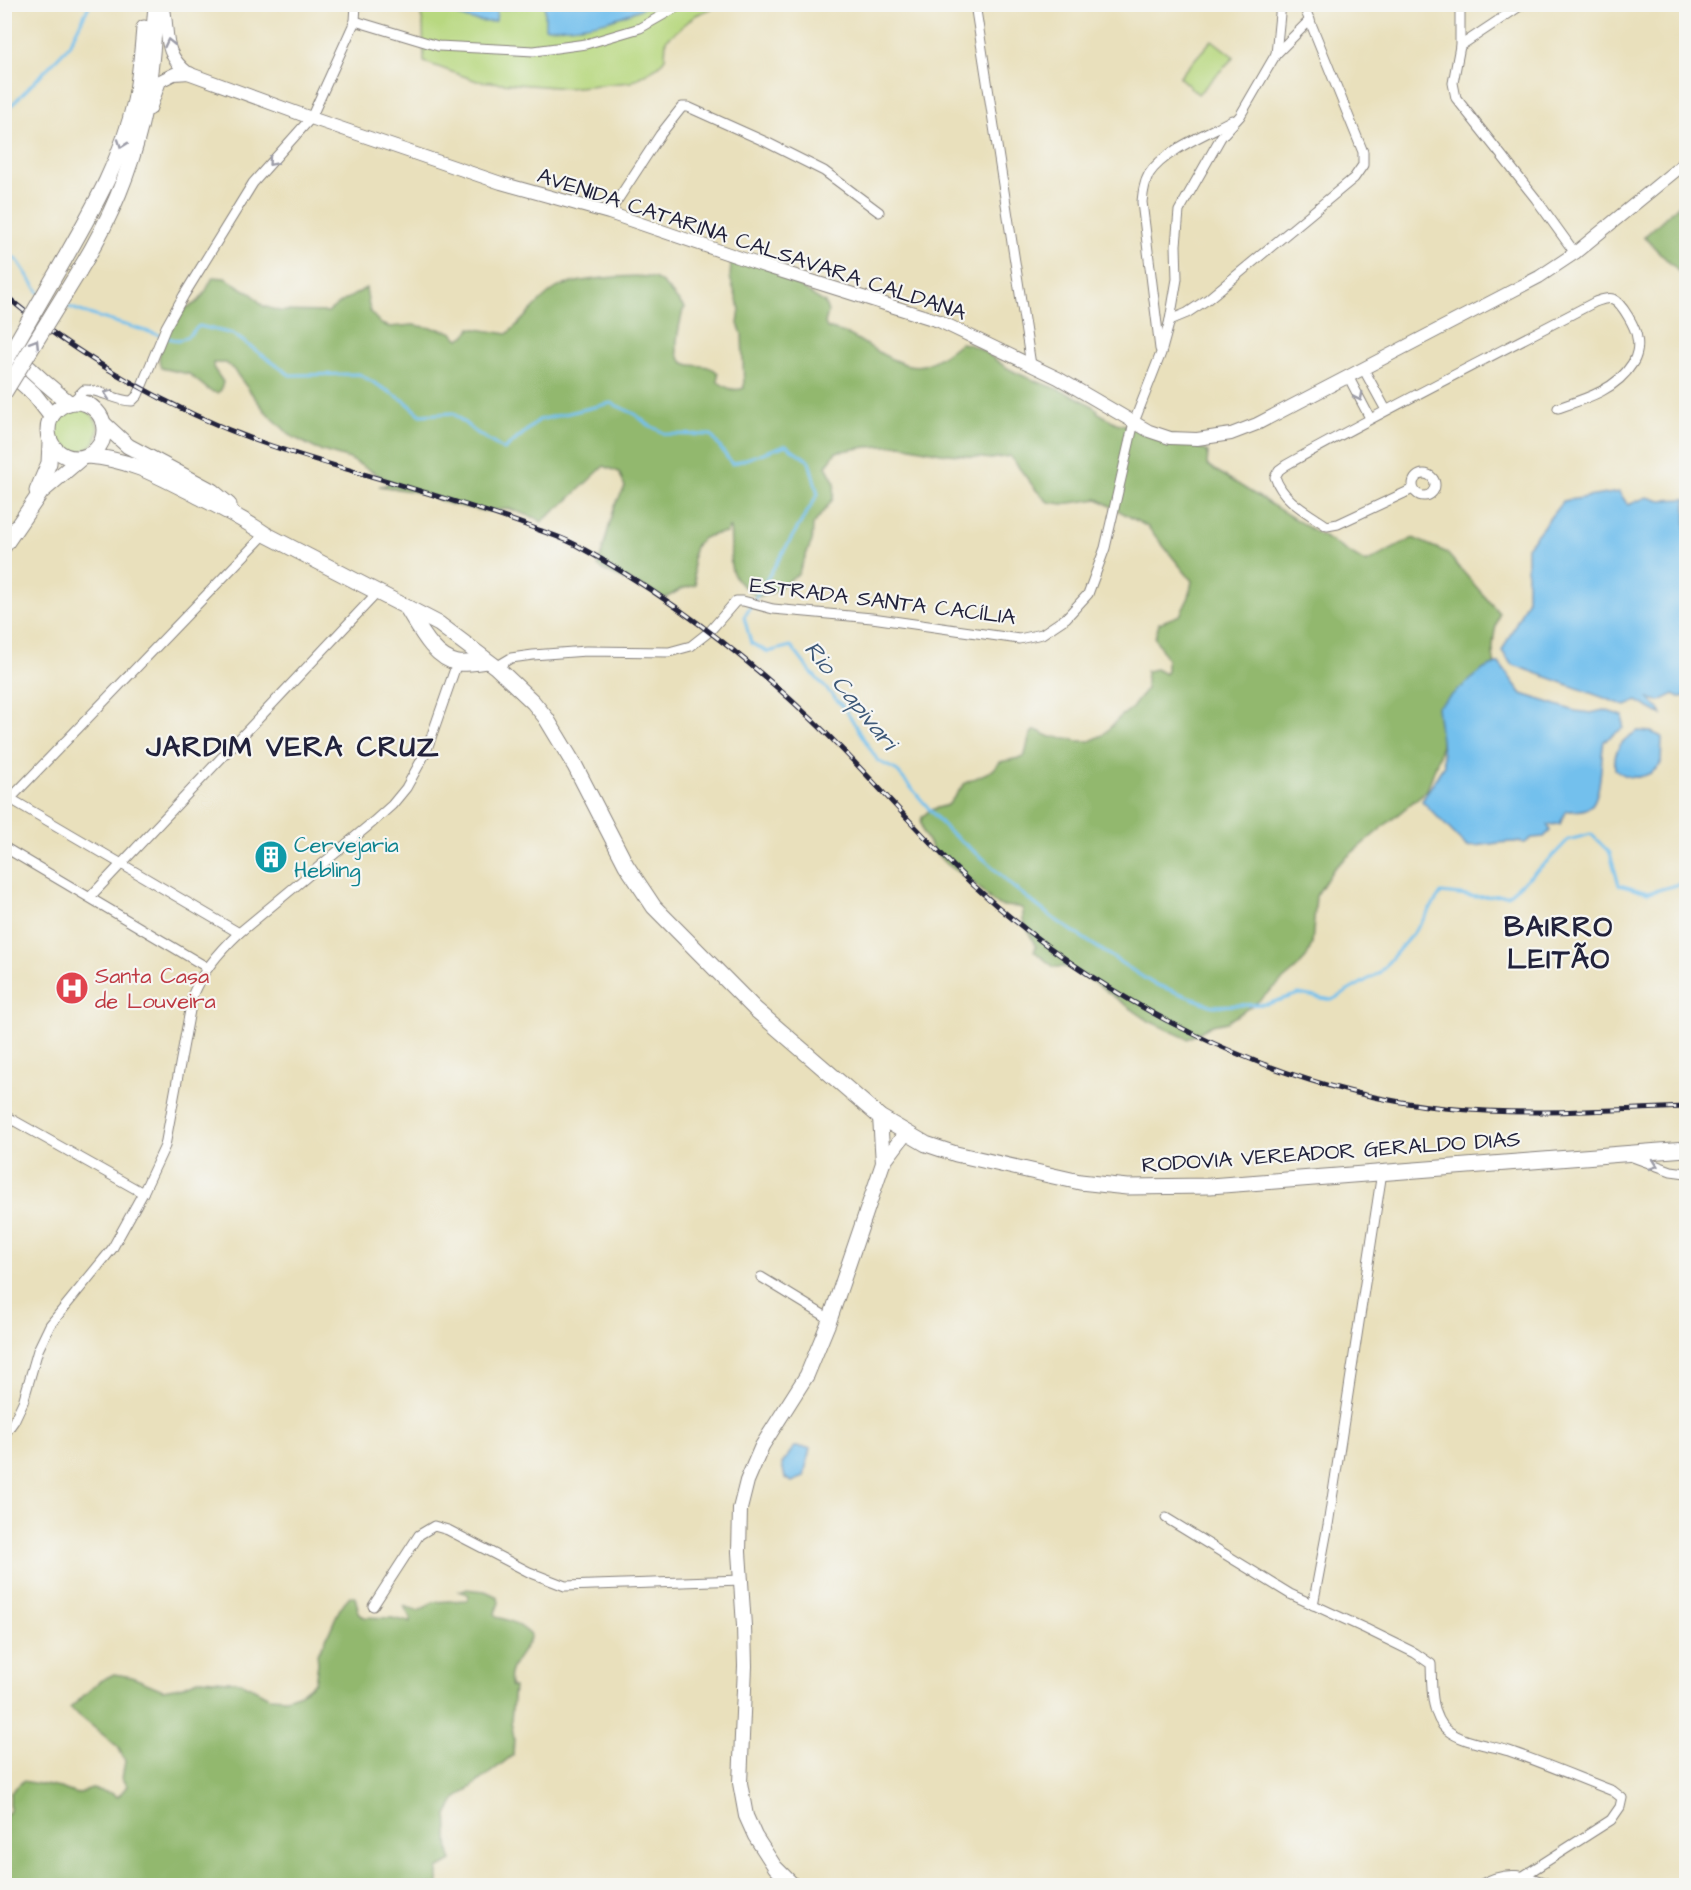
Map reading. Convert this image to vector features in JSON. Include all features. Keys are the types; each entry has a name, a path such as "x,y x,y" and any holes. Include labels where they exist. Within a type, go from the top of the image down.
{"main road":[{"path":"51,416 34,394 4,365 111,174 123,144 138,83 146,4"},
{"path":"4,393 80,269 122,186 140,127 150,75 156,4"},
{"path":"4,345 43,381 71,402"},
{"path":"4,546 48,484 96,451 102,442 103,423 92,406 82,402 71,402 56,410 51,416 47,434 50,443 48,463 30,507"},
{"name":"RODOVIA VEREADOR GERALDO DIAS","path":"103,423 128,446 214,493 239,516 265,534 439,624 492,664 533,702 546,718 576,766 626,866 654,907 755,1009 880,1117 905,1134 926,1144 956,1154 1111,1187 1210,1186 1686,1149"},
{"path":"50,443 62,456 71,459 83,458"},
{"name":"RODOVIA VEREADOR GERALDO DIAS","path":"83,458 110,458 136,465 239,516"},
{"path":"407,608 425,637 440,654 457,663 492,664"},
{"path":"425,637 439,624"},
{"path":"457,663 463,651 463,642"},
{"path":"880,1117 883,1163"},
{"path":"794,1886 775,1867 755,1836 742,1803 740,1783 745,1666 739,1552 740,1509 747,1481 762,1446 807,1375 830,1319 883,1163 905,1134"}],"street":[{"path":"163,4 168,46 178,64 190,73"},
{"path":"71,402 84,390 93,390 132,401 138,395 166,327 253,183 311,118 355,21 356,4"},
{"path":"355,21 438,46 534,51 586,44 640,28 682,4"},
{"path":"975,4 1031,365"},
{"path":"1275,54 1281,4"},
{"path":"1170,320 1187,313 1208,299 1324,204 1354,178 1363,165 1363,152 1303,4"},
{"path":"1460,4 1460,46 1453,83 1456,98 1536,199 1575,254"},
{"path":"1460,46 1523,4"},
{"path":"1275,54 1310,20"},
{"name":"ESTRADA SANTA CACÍLIA","path":"492,664 532,655 586,651 669,652 691,646 710,631 736,601 772,609 872,618 1019,639 1042,634 1066,618 1088,594 1106,548 1134,422 1161,353 1178,279 1176,246 1179,211 1221,137 1240,116 1275,54"},
{"path":"80,269 108,227 128,188 159,81 174,74 190,73"},
{"name":"AVENIDA CATARINA CALSAVARA CALDANA","path":"190,73 311,118 501,183 609,213 764,266 939,321 1058,378 1149,431 1170,438 1197,439 1231,434 1257,424 1539,277 1575,254 1686,162"},
{"path":"609,213 660,135 682,107 688,106 824,171 879,212"},
{"path":"1161,353 1142,202 1144,187 1149,173 1173,153 1240,116"},
{"path":"1413,489 1333,526 1327,526 1291,501 1279,489 1275,477 1279,470 1370,418 1595,302 1605,298 1613,299 1620,304 1638,338 1636,356 1631,367 1611,386 1586,399 1558,408"},
{"path":"1364,368 1386,410"},
{"path":"1348,376 1370,418"},
{"path":"239,933 8,796 265,534"},
{"path":"90,897 377,593"},
{"path":"4,1435 15,1421 23,1402 38,1350 50,1325 112,1249 143,1193 165,1146 193,994 208,968 220,951 239,933 397,800 422,760 457,663"},
{"path":"4,847 208,968"},
{"path":"4,1115 143,1193"},
{"path":"1623,1153 1671,1171 1686,1173"},
{"path":"1313,1605 1328,1525 1382,1172"},
{"path":"761,1277 830,1319"},
{"path":"1166,1518 1290,1594 1415,1653 1431,1664 1432,1694 1438,1716 1447,1730 1462,1738 1509,1751 1613,1791 1622,1798 1620,1807 1611,1820 1526,1875"},
{"path":"373,1606 419,1534 434,1526 448,1530 528,1572 565,1586 742,1580"},
{"path":"1478,1886 1500,1876 1526,1875 1554,1886"}],"green space":[{"path":"419,5 720,5 696,15 666,40 665,58 659,66 631,82 567,88 477,81 424,62 423,25"},
{"path":"1212,40 1234,57 1198,94 1179,77"},
{"path":"1686,198 1686,279 1644,237"},
{"path":"754,258 774,266 790,281 825,303 828,312 825,323 827,328 845,333 883,355 914,366 933,361 960,343 981,350 1013,371 1088,403 1098,410 1097,412 1116,423 1177,437 1208,452 1207,465 1366,563 1413,538 1446,552 1499,613 1493,646 1499,678 1443,733 1439,756 1427,790 1334,868 1316,896 1312,944 1306,958 1256,1003 1227,1022 1212,1025 1188,1039 1149,1021 1068,967 1054,967 1034,951 1036,947 1023,920 1023,909 1001,906 993,902 974,883 944,862 933,850 923,833 921,823 922,817 930,810 948,805 965,783 993,770 1000,762 1024,757 1033,731 1051,737 1090,741 1103,735 1132,708 1146,689 1146,671 1156,669 1165,674 1167,659 1155,638 1159,623 1180,615 1189,597 1192,581 1148,527 1098,499 1063,504 1048,502 1010,456 991,459 901,445 867,447 836,452 826,466 835,483 833,499 813,525 812,541 798,574 772,593 757,597 745,588 733,574 730,527 726,533 704,538 698,542 693,555 696,585 681,589 666,598 611,575 598,566 615,505 625,487 619,472 604,466 541,522 510,509 484,511 449,504 423,493 379,486 386,485 389,481 350,459 316,449 291,436 265,411 226,363 213,363 214,369 223,382 221,390 217,393 210,391 189,374 161,368 159,362 161,346 172,322 181,311 199,301 213,277 225,278 252,294 263,306 279,311 328,312 366,288 370,312 381,324 390,327 413,325 439,329 451,332 459,339 465,336 471,328 507,334 542,299 562,286 589,280 636,276 660,281 685,308 678,333 679,358 684,363 712,369 718,373 718,382 737,390 744,388 742,334 738,324 740,309 730,278 731,263"},
{"path":"76,408 91,415 98,430 91,445 76,452 61,445 54,430 61,415"},
{"path":"465,1589 485,1591 498,1597 496,1617 515,1623 531,1635 510,1673 511,1687 514,1687 511,1721 514,1738 513,1755 456,1799 447,1815 448,1845 452,1861 438,1869 438,1885 5,1885 5,1816 10,1811 10,1793 23,1781 60,1788 77,1794 92,1789 118,1797 127,1786 122,1779 125,1761 118,1747 70,1708 100,1681 114,1674 132,1677 163,1690 180,1687 201,1679 241,1682 269,1697 286,1698 301,1693 315,1682 317,1653 344,1602 350,1596 355,1597 359,1612 364,1617 392,1618 410,1622 411,1619 404,1606 419,1611 433,1602 467,1600 468,1594 459,1591"}],"water":[{"path":"545,4 649,5 599,23 545,28"},
{"path":"435,5 516,5 515,8 497,9 496,21 488,22 465,18"},
{"path":"1619,492 1628,505 1647,497 1659,500 1686,499 1686,696 1680,697 1674,694 1660,701 1649,699 1658,707 1662,715 1637,701 1626,706 1511,664 1502,651 1527,601 1527,547 1563,501"},
{"path":"1499,663 1522,694 1575,711 1591,713 1604,710 1623,716 1623,728 1604,741 1598,790 1595,799 1586,809 1566,811 1560,824 1548,825 1550,831 1544,837 1532,838 1525,843 1503,842 1467,847 1422,801 1444,765 1437,707 1484,669"},
{"path":"1638,731 1651,732 1662,737 1661,764 1645,776 1627,776 1615,769 1615,756 1619,746"},
{"path":"794,1447 810,1448 804,1477 792,1482 785,1478 782,1464"}],"waterway":[{"path":"4,113 68,47 90,4"},
{"name":"Rio Capivari","path":"4,250 18,261 39,293"},
{"name":"Rio Capivari","path":"64,305 178,341 199,326 233,334 290,375 359,374 405,401 421,415 453,413 474,431 504,450 539,420 611,403 635,414 647,424 666,434 711,435 732,464 786,445 809,461 818,494 744,617 751,643 768,652 791,646 810,671 845,709 878,761 896,770 948,831 985,860 1012,886 1054,919 1152,983 1213,1006 1267,1004 1299,994 1332,1000 1379,973 1419,926 1441,893 1477,897 1508,895 1550,859 1568,840 1591,834 1610,853 1619,885 1648,893 1686,882"}],"railway":[{"path":"4,294 32,317 94,360 195,415 278,448 513,520 576,545 645,586 710,632 801,709 971,883 1020,925 1074,965 1131,1001 1191,1033 1253,1060 1316,1082 1380,1098 1445,1108 1535,1112 1686,1107"}],"place":[{"name":"Cervejaria Hebling","path":"271,857"},
{"name":"Santa Casa de Louveira","path":"72,988"}],"district":[{"name":"JARDIM VERA CRUZ","path":"293,746"},
{"name":"BAIRRO LEITÃO","path":"1559,942"}]}
